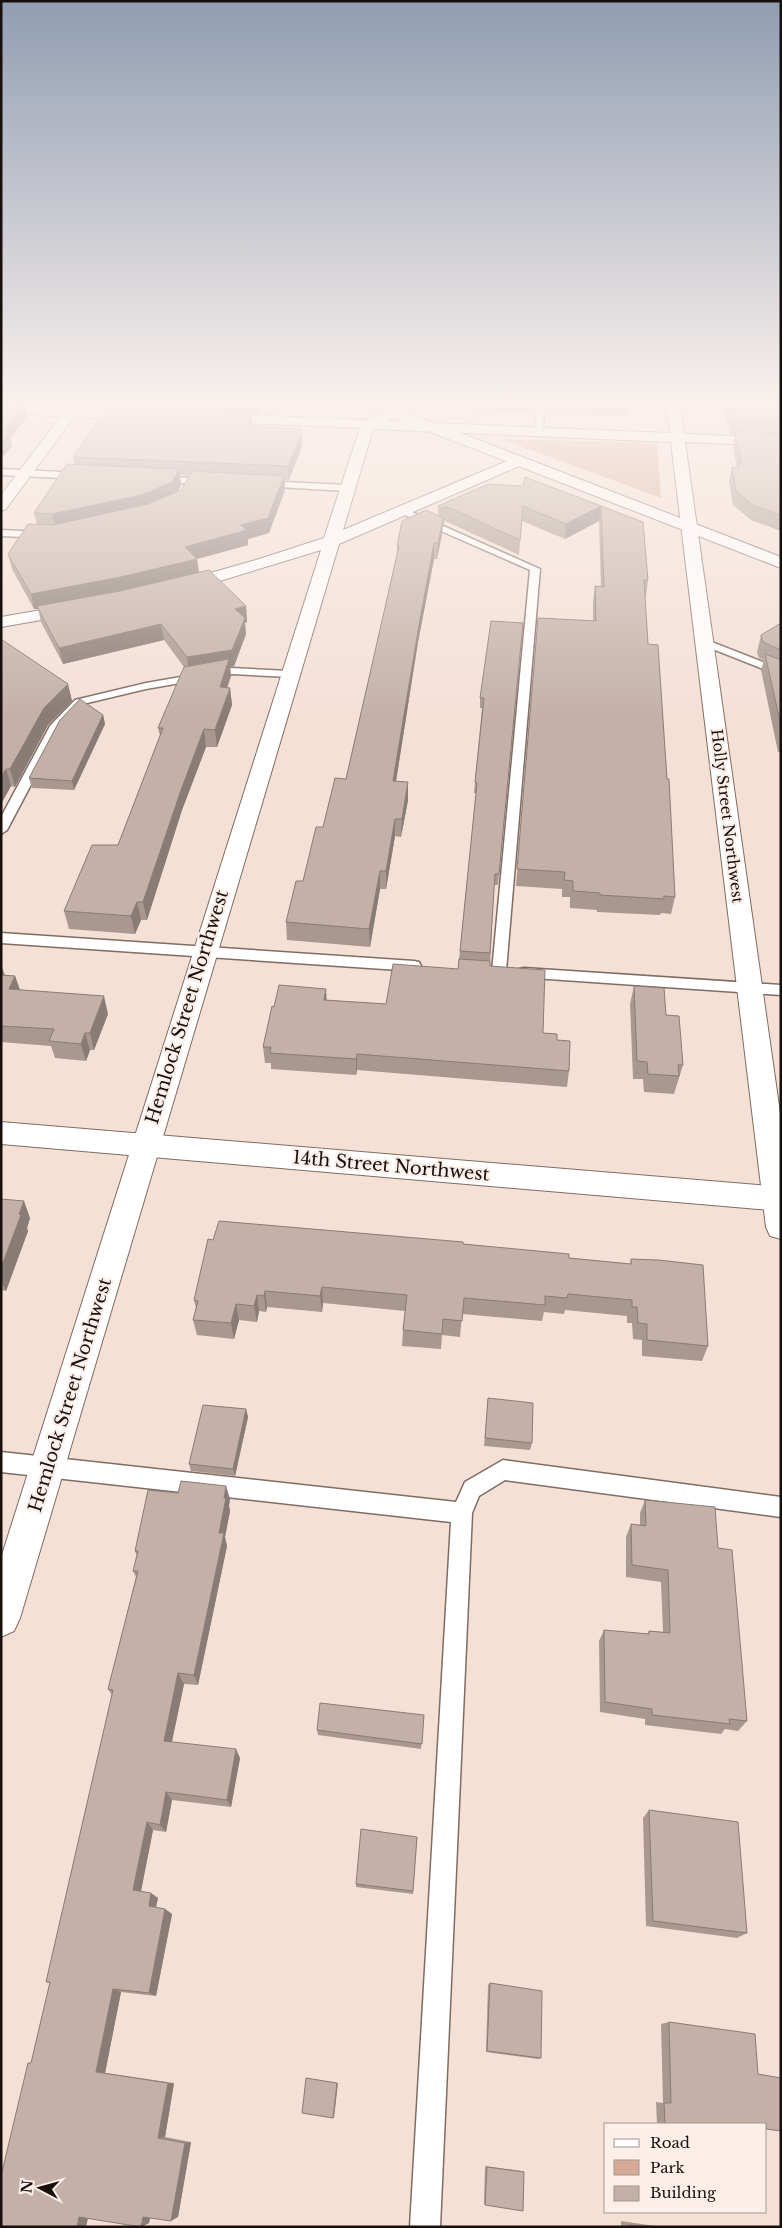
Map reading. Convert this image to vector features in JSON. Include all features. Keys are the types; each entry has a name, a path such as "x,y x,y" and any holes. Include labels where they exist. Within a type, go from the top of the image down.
{"street":[{"name":"Hemlock Street Northwest","path":"1,1618 144,1145 341,509"},
{"path":"165,590 245,570 330,541 407,509"},
{"path":"643,509 781,562"},
{"name":"Holly Street Northwest","path":"687,509 749,987 779,1199 781,1227"},
{"path":"1,622 94,606"},
{"name":"14th Street Northwest","path":"1,1133 779,1199"}],"lane":[{"path":"402,511 535,569 494,971 781,990"},
{"path":"1,533 56,535"},
{"path":"704,642 781,673"},
{"path":"1,830 56,726 79,702 146,686 232,671 290,674"},
{"path":"1,938 430,967"},
{"path":"1,1462 462,1513"},
{"path":"425,2227 462,1513 472,1489 503,1470 781,1507"}],"building":[{"path":"37,509 76,509 52,514 34,513"},
{"path":"126,509 271,509 268,518 241,525 247,530 185,547 197,559 121,577 31,594 8,554 28,524 53,525"},
{"path":"452,509 523,509 520,540"},
{"path":"530,509 595,509 566,524"},
{"path":"601,509 609,509 643,522 648,580 644,580 648,644 658,645 667,779 669,779 675,897 664,896 664,899 600,895 600,893 573,891 573,881 564,880 565,872 517,869 538,618 596,621 595,586 604,587"},
{"path":"763,509 781,509 781,515"},
{"path":"426,510 443,518 438,543 434,543 393,781 408,782 402,819 395,819 386,871 380,871 369,929 286,922 296,881 303,881 316,827 323,827 335,778 346,779 399,546 397,546 402,521"},
{"path":"209,570 246,606 235,609 245,618 232,650 187,657 161,624 59,648 37,606 120,591"},
{"path":"491,621 523,623 499,874 495,874 490,953 460,951 484,698 480,698"},
{"path":"781,623 781,650 763,642 761,635"},
{"path":"1,639 68,684 44,708 10,769 6,769 1,777"},
{"path":"765,654 781,660 781,726"},
{"path":"229,659 220,687 230,688 215,730 204,729 143,902 137,902 131,916 64,911 92,845 118,845 163,728 158,728 184,667"},
{"path":"80,699 103,715 72,781 29,778 60,720"},
{"path":"459,959 490,961 490,966 545,970 543,1033 557,1034 557,1040 570,1041 569,1071 357,1054 356,1059 270,1053 271,1047 263,1047 272,1006 274,1007 279,985 326,989 324,1000 386,1004 393,964 458,969"},
{"path":"1,975 15,976 9,989 104,996 90,1033 85,1033 81,1044 49,1041 54,1029 1,1026"},
{"path":"634,986 664,988 666,1015 679,1016 683,1065 678,1065 679,1076 648,1074 647,1062 637,1061"},
{"path":"1,1199 24,1201 19,1214 21,1215 1,1268"},
{"path":"219,1221 463,1242 463,1244 569,1254 569,1258 631,1264 631,1259 703,1265 708,1346 647,1340 647,1324 638,1323 637,1307 632,1307 632,1300 568,1294 567,1298 545,1296 545,1305 464,1298 462,1321 443,1319 442,1334 403,1330 407,1295 322,1287 320,1296 265,1291 264,1296 257,1295 254,1306 236,1304 231,1323 193,1320 198,1301 194,1300 208,1239 213,1240"},
{"path":"488,1398 533,1403 532,1443 485,1438"},
{"path":"203,1405 246,1409 233,1469 189,1464"},
{"path":"181,1481 226,1486 224,1498 226,1498 219,1533 224,1533 194,1675 178,1673 164,1741 236,1749 227,1800 166,1792 160,1825 147,1822 133,1890 151,1893 149,1906 165,1909 149,1993 113,1989 96,2072 168,2083 158,2138 185,2143 171,2221 143,2217 141,2227 79,2217 77,2227 1,2227 1,2176 50,1982 46,1982 113,1690 108,1689 138,1571 133,1571 138,1551 135,1551 148,1490 178,1493"},
{"path":"645,1500 715,1507 718,1548 732,1550 747,1721 729,1719 730,1724 652,1715 652,1709 605,1702 604,1630 649,1634 649,1631 670,1633 668,1570 632,1565 631,1524 646,1526"},
{"path":"320,1703 424,1715 422,1744 317,1730"},
{"path":"649,1810 738,1822 747,1933 653,1921"},
{"path":"361,1829 417,1837 413,1891 356,1884"},
{"path":"490,1983 542,1991 541,2058 487,2051"},
{"path":"669,2022 755,2034 758,2074 781,2078 781,2131 767,2129 767,2123 665,2123 664,2103 671,2103"},
{"path":"306,2078 337,2083 333,2118 302,2113"},
{"path":"487,2167 524,2172 523,2211 485,2205"}]}
